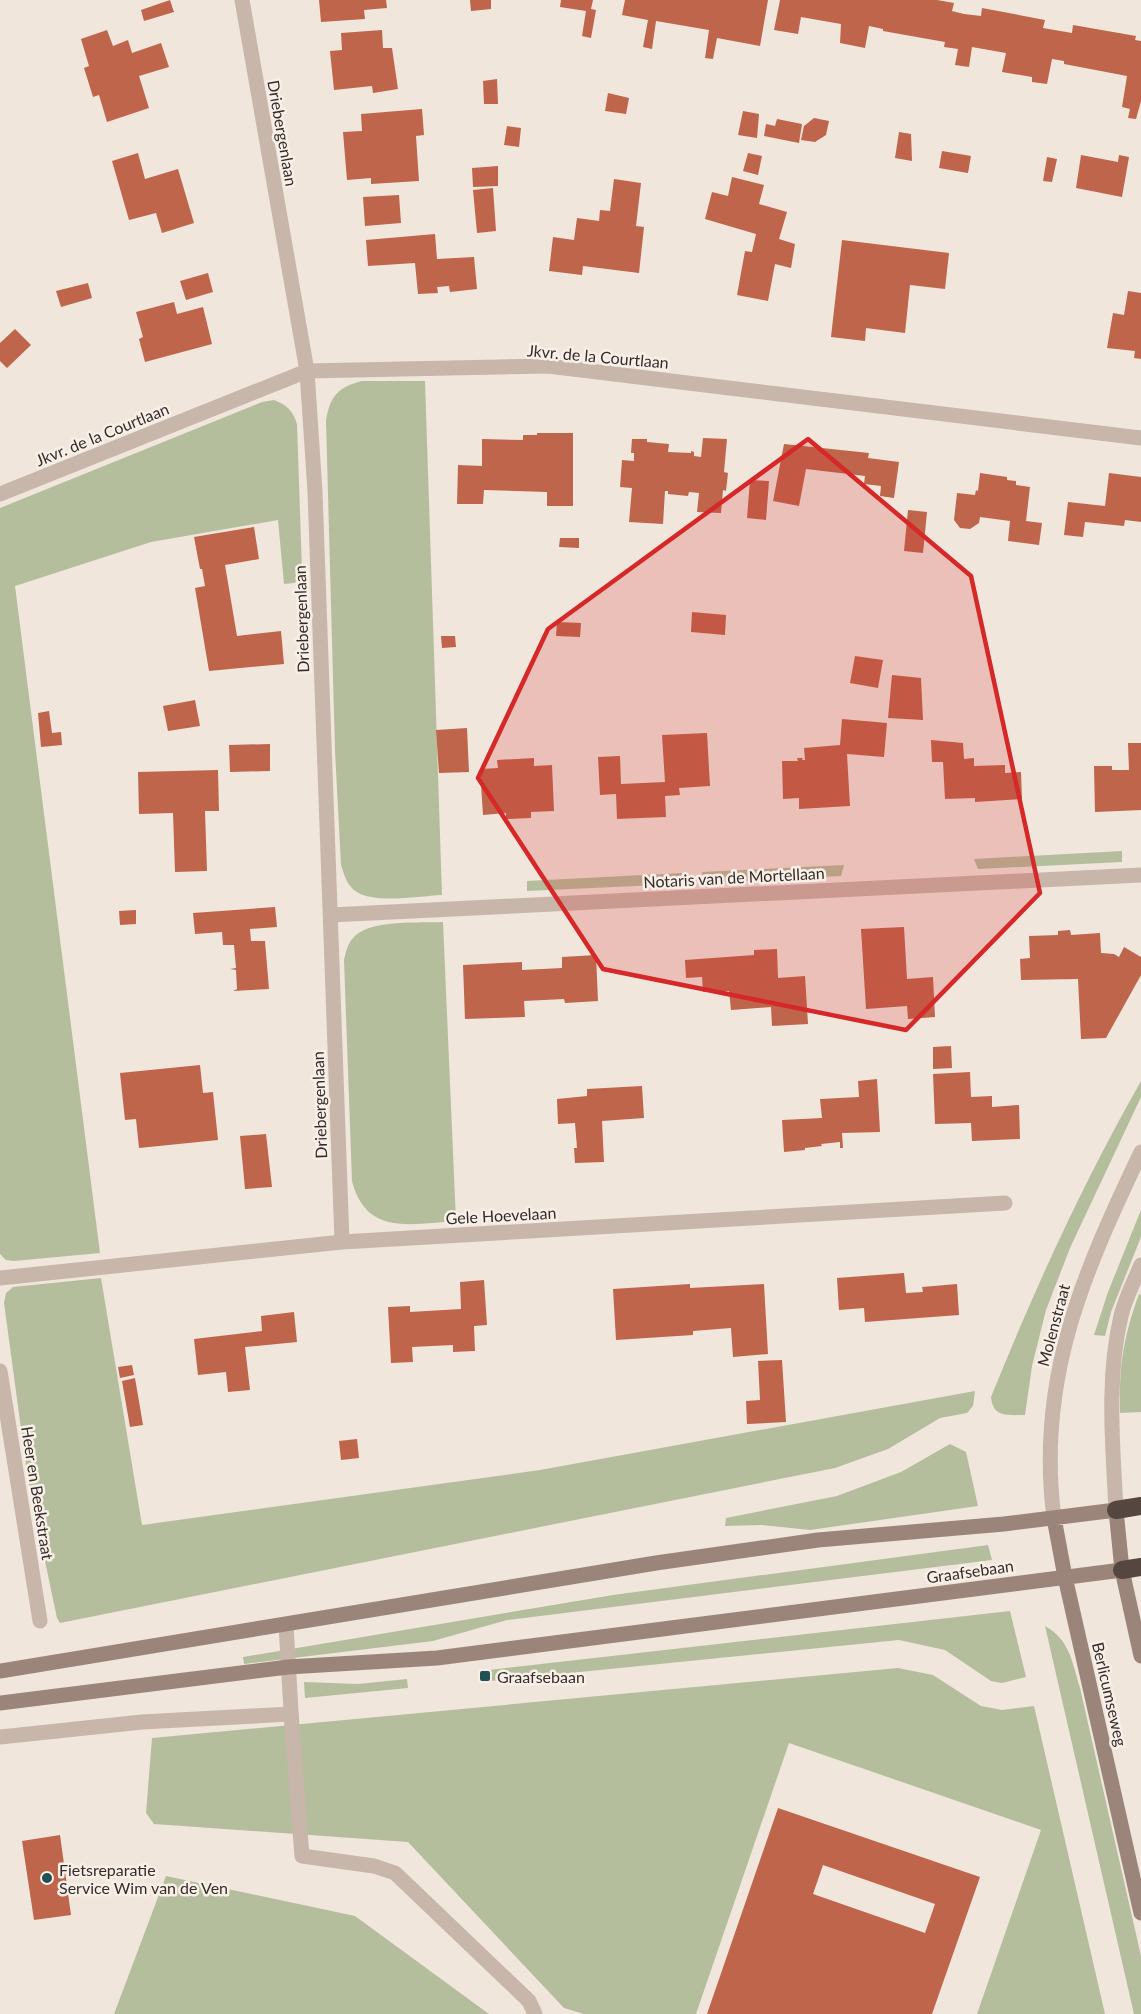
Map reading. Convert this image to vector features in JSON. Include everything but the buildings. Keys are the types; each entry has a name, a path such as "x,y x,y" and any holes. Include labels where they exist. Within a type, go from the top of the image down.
{"highway":[{"path":"1116,1510 1141,1506"},
{"path":"1122,1570 1141,1567"}],"main road":[{"path":"0,1671 656,1563 818,1540 1116,1510 1122,1570 1141,1656"},
{"name":"Berlicumseweg","path":"1054,1518 1141,1913"},
{"name":"Graafsebaan","path":"0,1703 288,1667 437,1658 1122,1570"}],"street":[{"name":"Driebergenlaan","path":"242,0 307,371 315,492 342,1242"},
{"name":"Jkvr. de la Courtlaan","path":"0,494 307,371 548,366 1141,438"},
{"name":"Notaris van de Mortellaan","path":"330,915 1141,875"},
{"name":"Molenstraat","path":"1054,1518 1050,1463 1052,1416 1066,1333 1086,1275 1141,1152"},
{"name":"Gele Hoevelaan","path":"0,1278 342,1242 1005,1203"},
{"path":"1116,1510 1111,1388 1121,1315 1141,1265"},
{"name":"Heer en Beekstraat","path":"0,1371 40,1621"},
{"path":"286,1625 302,1856 374,1866 395,1873 529,2001 535,2014"},
{"path":"0,1737 142,1722 291,1714"}],"highlighted area":[{"path":"808,439 971,576 1040,893 906,1030 603,969 478,778 548,629"}],"green space":[{"path":"362,381 425,381 442,895 384,898 362,895 349,884 341,865 335,751 326,421 330,405 336,394 347,386"},
{"path":"274,400 289,409 297,424 302,571 299,580 284,584 278,520 151,542 15,586 100,1253 6,1260 0,1254 0,508 262,402"},
{"path":"1122,851 1122,862 978,869 974,859"},
{"path":"844,865 841,876 704,883 702,872"},
{"path":"682,873 679,884 527,891 527,881"},
{"path":"443,922 456,1221 423,1224 392,1223 379,1219 368,1211 359,1199 352,1181 344,960 351,941 364,930 397,923"},
{"path":"1141,1081 1141,1097 1070,1248 1046,1310 1032,1366 1025,1415 1002,1414 995,1409 991,1397 1008,1356 1080,1197"},
{"path":"1141,1210 1141,1237 1111,1312 1105,1336 1094,1335 1108,1292"},
{"path":"101,1278 142,1525 540,1470 975,1391 973,1406 967,1413 940,1418 888,1449 835,1468 60,1623 57,1618 28,1480 4,1303 6,1293 13,1287"},
{"path":"1139,1294 1141,1295 1141,1412 1120,1413 1123,1353"},
{"path":"950,1444 966,1452 978,1506 810,1530 761,1525 725,1526 726,1518 837,1496 901,1472"},
{"path":"988,1545 992,1560 507,1620 433,1641 244,1664 243,1657 613,1595"},
{"path":"1010,1611 1026,1677 1002,1683 991,1681 945,1650 899,1640 490,1681 489,1670"},
{"path":"1045,1626 1060,1638 1069,1652 1080,1688 1141,1956 1141,2014 1134,2014"},
{"path":"898,1668 933,1675 981,1706 1002,1710 1034,1706 1105,2014 977,2014 1041,1830 789,1743 696,2014 584,2014 564,2008 408,1842 154,1824 146,1813 152,1738"},
{"path":"407,1679 408,1688 305,1698 304,1682 358,1684"},
{"path":"166,1876 355,1916 489,2014 114,2014"}],"place":[{"name":"Graafsebaan","path":"485,1676"},
{"name":"Fietsreparatie Service Wim van de Ven","path":"47,1878"}]}
